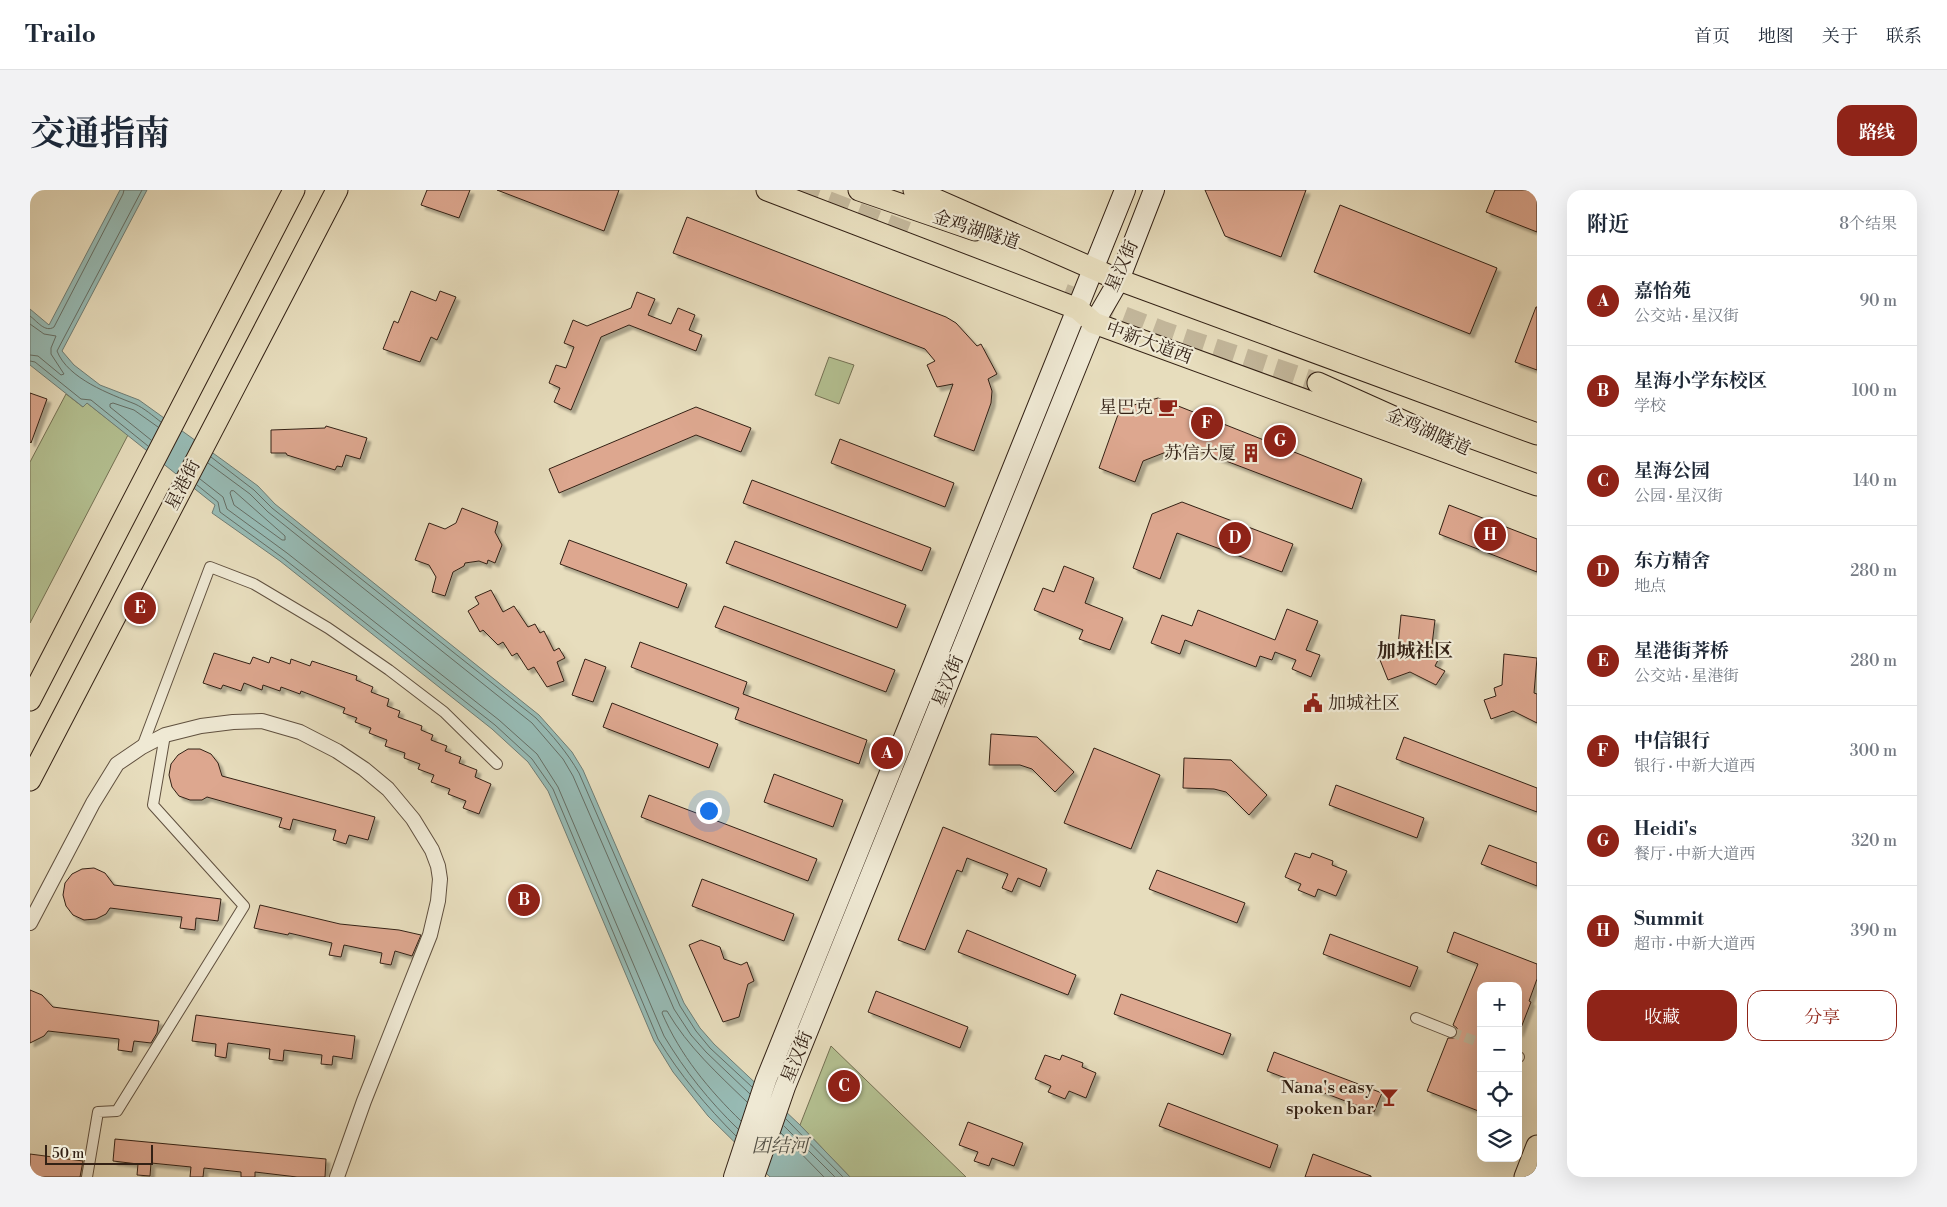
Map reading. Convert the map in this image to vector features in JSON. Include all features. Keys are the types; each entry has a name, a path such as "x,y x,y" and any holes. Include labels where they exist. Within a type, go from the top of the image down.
{"main road":[{"name":"星港街","path":"30,700 294,190"},
{"name":"星港街","path":"30,780 337,190"},
{"name":"中新大道西","path":"767,190 1086,316 1537,484"},
{"name":"金鸡湖隧道","path":"859,190 1094,268"},
{"path":"914,190 1119,280 1537,434"},
{"name":"星汉街","path":"1086,316 1094,268 1125,190"},
{"name":"星汉街","path":"741,1175 1068,328 1086,316 1119,280 1154,190"},
{"name":"金鸡湖隧道","path":"1318,382 1537,484"},
{"path":"1524,1177 1537,1146"}],"street":[{"path":"142,747 210,567 254,584 328,628 444,712 498,764"},
{"path":"30,924 92,803 117,764 142,747 165,735 201,726 262,721 300,732 337,751 364,769 388,790 413,819 432,850 438,866 440,879 438,901 430,935 364,1101 340,1175"},
{"path":"87,1177 98,1112 117,1111 244,906 153,805 165,735"},
{"path":"1416,1018 1451,1032"}],"green space":[{"path":"829,357 854,365 839,404 815,395"},
{"path":"66,394 83,407 87,403 128,435 30,623 30,462"},
{"path":"831,1046 966,1177 850,1177 800,1125"}],"water":[{"name":"团结河","path":"120,190 147,190 62,351 74,365 100,385 139,400 258,486 275,504 539,715 572,752 583,770 684,1003 700,1028 714,1044 800,1125 850,1177 770,1177 708,1116 673,1072 654,1041 548,791 528,762 492,729 280,561 212,513 215,505 87,403 83,407 30,365 30,309 49,325"}],"building":[{"path":"427,190 470,190 459,218 421,205"},
{"path":"497,190 619,190 604,231"},
{"path":"1205,190 1306,190 1281,257 1225,236"},
{"path":"1495,190 1537,190 1537,232 1486,212"},
{"path":"1340,205 1497,268 1470,334 1314,272"},
{"path":"687,217 946,317 956,323 977,346 981,344 997,374 988,379 992,391 991,403 974,451 934,436 953,384 937,387 927,365 935,361 925,349 673,253"},
{"path":"411,291 436,301 440,291 456,297 437,340 431,337 420,362 383,349 394,321 398,323"},
{"path":"637,292 655,299 648,315 671,324 678,308 695,315 689,330 702,335 696,351 629,325 601,337 571,410 554,402 560,388 549,383 556,365 566,368 574,347 564,343 573,320 587,326 631,308"},
{"path":"1537,307 1537,370 1515,362"},
{"path":"30,393 47,399 31,443 30,442"},
{"name":"苏信大厦","path":"1158,398 1362,479 1352,509 1184,445 1143,461 1135,482 1099,468 1120,409"},
{"path":"696,407 751,428 741,452 696,435 559,493 549,469"},
{"path":"326,426 367,438 360,459 346,455 342,467 337,466 335,470 287,455 286,453 271,453 271,430 325,428"},
{"path":"840,439 954,483 945,507 831,463"},
{"path":"752,480 931,548 922,571 743,503"},
{"path":"1182,502 1293,544 1282,572 1177,533 1160,579 1133,568 1152,514"},
{"path":"1449,505 1537,539 1537,572 1439,534"},
{"path":"462,508 498,522 495,532 502,545 495,563 488,560 487,564 479,561 465,563 464,566 453,572 445,596 432,592 436,577 429,565 415,560 429,523 445,529 456,523"},
{"path":"569,540 687,584 678,608 560,564"},
{"path":"735,541 906,605 897,628 726,563"},
{"path":"1064,566 1094,578 1085,603 1123,618 1110,650 1079,639 1083,630 1034,610 1043,588 1054,592"},
{"path":"491,590 503,612 514,606 528,627 535,624 540,633 544,631 554,651 559,648 565,658 557,662 564,681 547,687 534,667 528,670 517,653 512,656 503,642 498,645 483,630 480,632 468,611 479,604 475,597"},
{"path":"724,606 895,670 886,692 715,627"},
{"path":"1287,609 1318,621 1306,650 1320,655 1311,677 1292,669 1296,660 1275,652 1272,660 1260,656 1256,667 1185,640 1180,654 1151,643 1162,615 1192,626 1198,610 1275,640"},
{"path":"1401,615 1435,620 1431,653 1439,658 1435,666 1445,671 1436,685 1410,672 1388,680 1380,660 1392,657 1390,649 1398,646"},
{"path":"640,642 747,682 743,694 867,740 859,764 735,719 739,708 631,667"},
{"path":"214,653 250,664 253,657 269,663 271,657 290,664 291,659 310,666 312,661 357,676 356,680 373,687 371,692 389,699 387,706 400,711 398,717 422,726 421,730 433,735 431,740 447,746 445,751 461,757 459,763 477,770 475,777 491,784 479,814 463,808 466,801 448,794 450,789 431,782 434,775 418,769 420,764 404,758 405,753 385,746 387,740 369,733 371,728 355,722 357,718 343,713 345,708 301,691 300,694 281,687 280,691 263,685 262,690 244,683 241,691 223,685 221,689 203,683"},
{"path":"1504,654 1537,658 1534,693 1537,694 1537,723 1513,711 1491,719 1484,700 1496,696 1494,688 1502,685"},
{"path":"585,659 606,667 593,702 572,695"},
{"path":"612,703 718,744 709,768 603,727"},
{"path":"991,734 1037,737 1074,772 1055,792 1032,769 1020,765 989,765"},
{"path":"1404,737 1537,788 1537,812 1396,759"},
{"path":"1094,748 1160,775 1131,849 1064,823"},
{"path":"188,749 200,749 211,754 218,763 222,776 375,817 368,840 349,835 346,844 333,840 336,830 293,819 290,830 279,827 282,818 207,797 202,800 190,800 179,796 172,787 169,775 171,764 178,755"},
{"path":"1184,758 1231,760 1267,795 1249,815 1226,792 1214,789 1183,788"},
{"path":"774,774 843,800 833,827 764,802"},
{"path":"1336,785 1424,818 1417,838 1329,805"},
{"path":"649,795 817,859 808,881 641,817"},
{"path":"943,827 1047,869 1040,887 1018,878 1012,892 1002,888 1008,874 967,858 962,872 957,870 925,950 898,940"},
{"path":"1489,845 1537,863 1537,886 1481,864"},
{"path":"1295,853 1310,858 1312,853 1333,861 1332,865 1347,871 1336,896 1318,889 1315,897 1298,890 1301,884 1285,877"},
{"path":"94,868 105,873 114,885 221,899 218,921 196,918 195,930 180,928 182,917 110,908 106,914 96,919 84,920 73,915 66,906 63,895 65,883 72,874 82,869"},
{"path":"1157,870 1245,903 1237,923 1149,889"},
{"path":"702,879 794,914 784,941 692,906"},
{"path":"260,905 340,924 399,930 421,935 412,956 395,951 391,965 380,963 382,953 344,945 341,957 329,955 332,943 289,933 288,935 254,928"},
{"path":"967,930 1076,975 1068,995 958,952"},
{"path":"1454,932 1537,964 1537,979 1522,1025 1522,982 1477,982 1477,1110 1427,1091 1448,1038 1455,1038 1458,1034 1457,1028 1453,1025 1478,964 1447,952"},
{"path":"1330,934 1418,967 1410,987 1323,954"},
{"path":"701,940 720,947 724,959 741,965 747,962 754,981 748,984 739,1017 723,1022 689,945"},
{"path":"30,990 42,995 53,1007 159,1021 157,1033 151,1043 134,1041 132,1052 118,1050 119,1039 48,1031 44,1036 30,1043"},
{"path":"876,991 968,1027 960,1048 868,1012"},
{"path":"1121,994 1231,1034 1223,1055 1114,1014"},
{"path":"196,1015 355,1036 352,1059 333,1056 332,1065 321,1064 322,1055 284,1050 283,1061 269,1059 270,1049 228,1043 226,1058 215,1056 216,1044 192,1041"},
{"path":"1274,1052 1382,1093 1374,1112 1267,1071"},
{"path":"1045,1055 1060,1060 1062,1055 1083,1063 1082,1067 1096,1073 1086,1098 1069,1091 1065,1099 1048,1092 1051,1086 1035,1079"},
{"path":"1168,1103 1278,1145 1270,1168 1159,1126"},
{"path":"968,1122 1023,1143 1014,1166 992,1158 989,1166 974,1161 978,1152 959,1145"},
{"path":"115,1139 326,1159 325,1177 297,1177 255,1172 255,1177 241,1177 241,1172 204,1168 203,1177 190,1177 191,1167 151,1163 150,1176 137,1175 138,1164 113,1161"},
{"path":"30,1154 83,1161 80,1177 30,1177"},
{"path":"1313,1154 1371,1176 1371,1177 1305,1177"}],"tunnel":[{"path":"798,190 915,235"},
{"path":"1064,294 1164,332 1318,383"},
{"path":"1451,1032 1477,1042"}],"place":[{"name":"星巴克","path":"1168,407"},
{"name":"中信银行","path":"1207,423"},
{"name":"Heidi's","path":"1280,441"},
{"name":"苏信大厦","path":"1251,453"},
{"name":"Summit","path":"1490,535"},
{"name":"东方精舍","path":"1235,538"},
{"name":"星港街荠桥","path":"140,608"},
{"name":"加城社区","path":"1313,703"},
{"name":"嘉怡苑","path":"887,753"},
{"name":"星海小学东校区","path":"524,900"},
{"name":"星海公园","path":"844,1086"},
{"name":"Nana's easy spoken bar","path":"1389,1097"}],"district":[{"name":"加城社区","path":"1415,651"}]}
